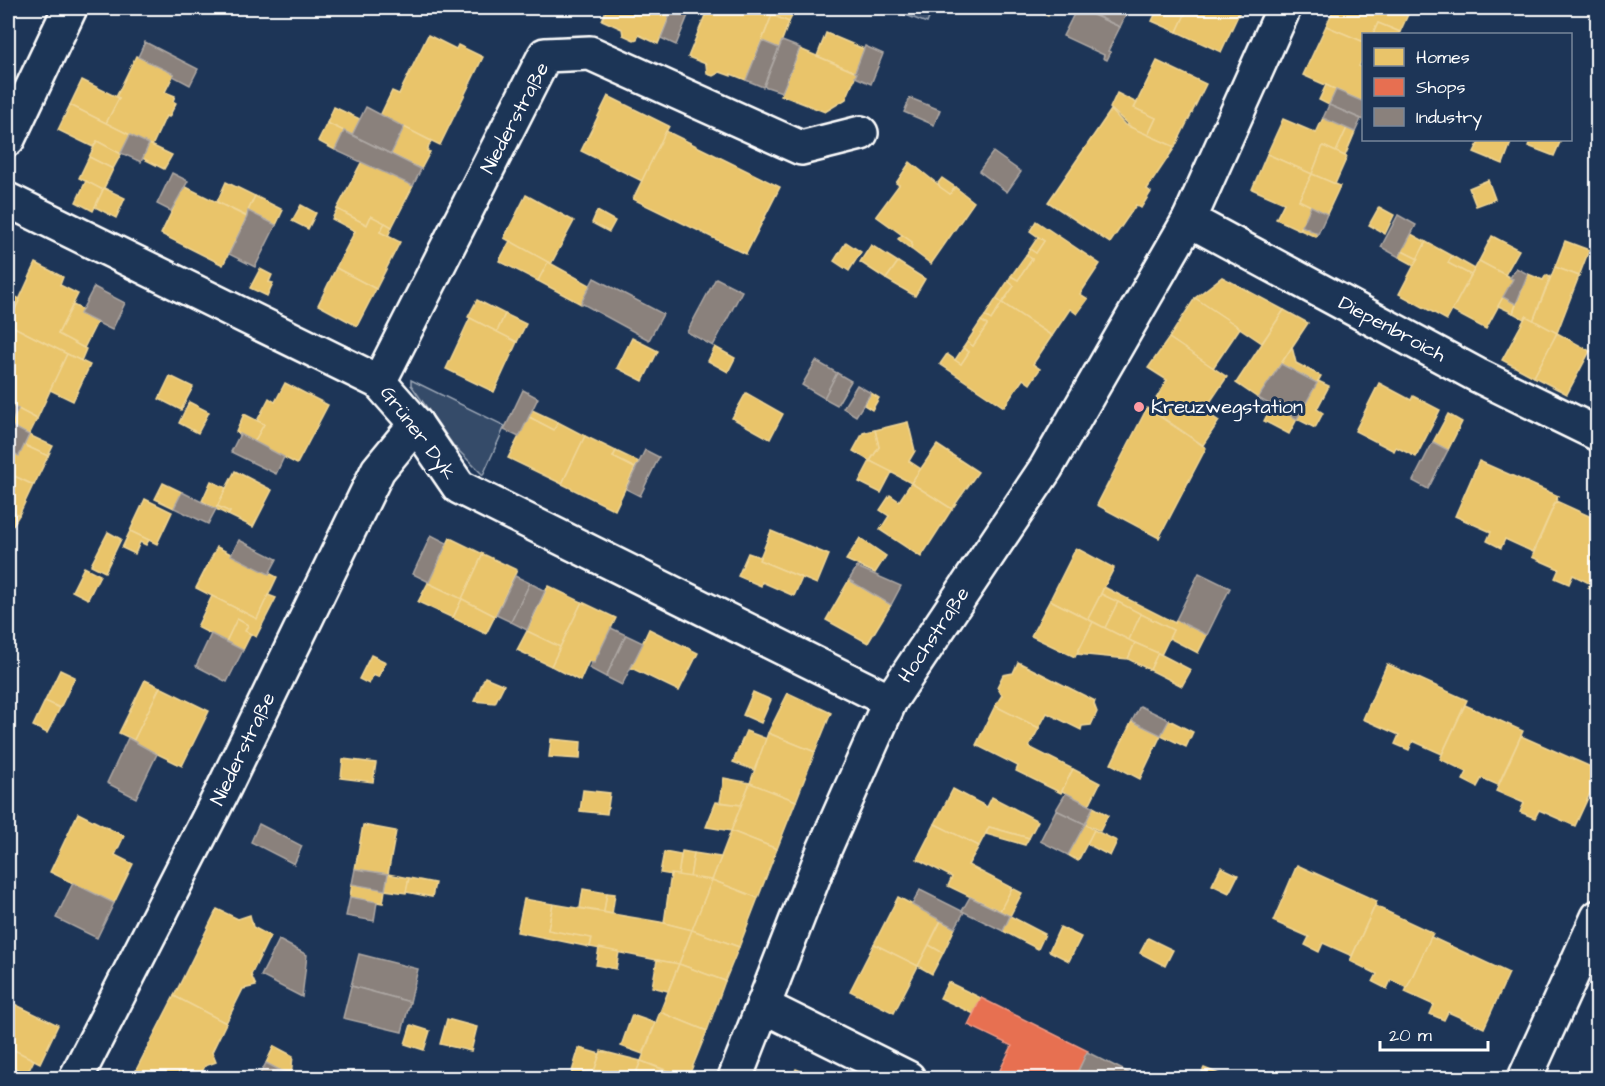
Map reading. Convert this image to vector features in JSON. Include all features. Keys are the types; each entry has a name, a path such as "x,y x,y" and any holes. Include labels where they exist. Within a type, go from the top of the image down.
{"street":[{"path":"8,139 70,8"},
{"name":"Hochstraße","path":"735,1078 824,850 890,701 1046,468 1189,220 1284,8"},
{"name":"Niederstraße","path":"379,382 545,55 590,53 801,147 861,133"},
{"name":"Grüner Dyk","path":"8,200 379,382 416,424 459,488 890,701"},
{"name":"Diepenbroich","path":"1189,220 1477,375 1598,434"},
{"name":"Niederstraße","path":"76,1078 222,792 378,470 416,424"},
{"path":"1525,1078 1598,917"},
{"path":"763,1006 908,1078"}],"shaded area":[{"path":"887,8 933,8 927,23"},
{"path":"411,380 505,426 483,475 453,445 411,385"}],"building: Homes":[{"path":"607,8 673,8 658,44 639,35 634,40 623,35 622,29 602,20"},
{"path":"708,8 754,8 772,15 746,80 720,72 713,76 707,74 706,64 688,57"},
{"path":"775,8 796,8 789,22 772,15"},
{"path":"1031,8 1052,8 1048,16"},
{"path":"1158,8 1188,8 1177,32 1152,21"},
{"path":"1188,8 1241,9 1221,52 1177,32"},
{"path":"1334,8 1411,8 1400,32 1378,23 1373,33 1362,33 1362,41 1326,26"},
{"path":"772,15 789,22 779,48 762,41"},
{"path":"1378,23 1400,32 1400,33 1373,33"},
{"path":"1326,26 1362,41 1362,60 1359,66 1362,67 1362,101 1303,75"},
{"path":"826,33 864,49 855,72 817,56"},
{"path":"428,35 456,49 458,45 483,57 440,145 380,116 392,91 399,94"},
{"path":"800,49 857,73 846,99 825,112 781,95"},
{"path":"136,56 174,74 165,92 175,96 173,101 176,103 169,117 166,116 152,146 106,123"},
{"path":"1157,61 1206,84 1175,147 1148,135 1156,118 1134,108"},
{"path":"82,80 119,98 106,123 70,105"},
{"path":"1326,85 1336,90 1329,105 1319,100"},
{"path":"1117,93 1137,103 1134,108 1156,118 1148,135 1132,128 1110,108"},
{"path":"608,96 669,126 642,181 581,151"},
{"path":"70,105 130,135 121,154 97,141 93,147 58,130"},
{"path":"334,107 360,119 352,135 327,123"},
{"path":"1111,110 1125,125 1175,147 1147,189 1151,192 1141,208 1136,205 1110,243 1048,202"},
{"path":"1323,118 1347,128 1336,152 1323,146 1312,174 1267,154 1283,119 1316,133"},
{"path":"327,123 344,131 335,150 318,141"},
{"path":"404,127 431,141 427,151 430,152 421,169 391,154"},
{"path":"1347,128 1355,132 1345,156 1336,152"},
{"path":"666,131 780,187 746,254 633,199"},
{"path":"97,141 121,154 113,169 89,157"},
{"path":"1480,141 1512,141 1503,164 1474,152"},
{"path":"1530,141 1561,141 1554,156 1528,146"},
{"path":"149,144 172,155 164,169 142,158"},
{"path":"1323,146 1347,157 1335,184 1312,174"},
{"path":"1267,154 1312,174 1299,200 1311,206 1300,230 1276,219 1284,203 1252,189"},
{"path":"89,157 113,169 103,190 79,178"},
{"path":"362,161 413,186 392,227 371,216 367,225 337,209"},
{"path":"910,162 950,194 955,187 974,202 931,264 911,249 912,242 876,216 899,185 896,183"},
{"path":"1312,174 1340,186 1327,214 1299,200"},
{"path":"942,178 955,187 950,194 938,183"},
{"path":"1488,180 1495,199 1476,206 1469,188"},
{"path":"86,181 103,190 93,211 76,202"},
{"path":"226,182 255,196 246,216 217,202"},
{"path":"184,186 247,217 223,265 161,234"},
{"path":"104,188 125,198 116,218 95,207"},
{"path":"526,195 574,221 551,264 504,238"},
{"path":"255,196 283,210 276,225 248,211"},
{"path":"301,205 316,213 308,229 292,221"},
{"path":"1379,207 1394,215 1385,234 1369,225"},
{"path":"337,209 367,225 371,216 385,223 380,232 400,242 376,289 336,268 355,231 332,219"},
{"path":"597,211 615,221 609,232 592,223"},
{"path":"1036,221 1100,264 1080,294 1088,299 1077,314 1070,309 1052,336 1002,303 1014,286 1008,281 1011,276 1018,280 1032,259 1026,255 1030,249 1036,253 1044,241 1030,231"},
{"path":"385,223 392,227 388,236 380,232"},
{"path":"1302,226 1318,234 1316,237 1300,230"},
{"path":"1411,234 1426,242 1418,259 1402,251"},
{"path":"902,235 912,242 911,249 898,239"},
{"path":"1492,236 1519,250 1505,275 1479,261"},
{"path":"1038,237 1044,241 1036,253 1030,249"},
{"path":"510,241 548,262 538,281 499,261"},
{"path":"1565,241 1589,250 1579,276 1555,267"},
{"path":"846,242 861,252 849,271 834,261"},
{"path":"1426,242 1452,256 1448,263 1471,275 1447,320 1399,294"},
{"path":"871,245 898,262 886,279 860,262"},
{"path":"1402,251 1418,259 1414,265 1399,257"},
{"path":"1026,255 1032,259 1018,280 1011,276"},
{"path":"1452,256 1475,269 1471,275 1448,263"},
{"path":"1479,261 1513,279 1486,329 1452,311"},
{"path":"548,262 590,285 581,304 538,281"},
{"path":"898,262 925,279 915,296 886,279"},
{"path":"36,263 63,277 60,285 78,294 58,334 86,349 81,361 8,324"},
{"path":"1555,267 1579,276 1557,333 1533,321"},
{"path":"336,268 376,289 357,326 318,305"},
{"path":"260,269 272,275 269,282 273,283 267,296 250,288"},
{"path":"1528,274 1543,280 1546,275 1550,277 1533,321 1526,316 1524,319 1513,313"},
{"path":"1222,277 1284,310 1262,343 1195,298"},
{"path":"1008,281 1014,286 1002,303 996,299"},
{"path":"8,293 20,299 8,324"},
{"path":"1503,297 1516,304 1513,313 1498,306"},
{"path":"1195,298 1240,328 1213,368 1169,338"},
{"path":"996,299 1002,303 991,320 985,316"},
{"path":"477,300 505,314 497,332 468,317"},
{"path":"1002,303 1052,336 1033,364 1040,369 1030,384 1023,379 1004,407 940,364 947,354 961,364 969,352 963,348 967,342 973,346 987,325 981,321 985,316 991,320"},
{"path":"73,305 83,310 80,314 97,322 84,348 58,334"},
{"path":"1284,310 1308,323 1258,398 1236,383"},
{"path":"505,314 526,324 517,342 497,332"},
{"path":"1526,316 1557,333 1534,377 1502,360"},
{"path":"470,318 517,342 494,392 446,369"},
{"path":"981,321 987,325 973,346 967,342"},
{"path":"8,324 67,354 37,419 8,404"},
{"path":"1557,333 1590,351 1567,394 1534,377"},
{"path":"632,338 658,351 643,381 617,368"},
{"path":"1169,338 1227,377 1204,411 1219,421 1203,445 1150,409 1167,380 1148,368"},
{"path":"715,347 735,358 728,372 708,361"},
{"path":"1292,347 1296,363 1321,376 1317,383 1281,364"},
{"path":"963,348 969,352 961,364 955,360"},
{"path":"67,354 90,365 73,401 50,390"},
{"path":"170,376 193,387 181,410 159,399"},
{"path":"1318,381 1329,386 1317,409 1323,413 1315,428 1297,419"},
{"path":"285,383 328,405 297,464 254,442 264,424 257,421 269,398 275,402"},
{"path":"1379,383 1411,400 1413,396 1440,410 1416,457 1396,447 1394,451 1355,431"},
{"path":"746,393 783,414 770,439 732,418"},
{"path":"871,393 879,398 872,410 864,405"},
{"path":"189,402 209,412 198,433 179,423"},
{"path":"1272,405 1297,419 1289,434 1264,421"},
{"path":"1147,408 1206,448 1159,538 1097,505"},
{"path":"18,409 37,419 29,435 10,425"},
{"path":"532,410 558,422 554,430 529,417"},
{"path":"244,414 264,424 254,442 236,432"},
{"path":"1448,414 1462,422 1448,450 1433,442"},
{"path":"529,417 554,430 558,422 585,436 562,484 508,458"},
{"path":"908,422 915,451 909,461 921,469 911,483 870,461 879,447 875,430"},
{"path":"875,430 879,447 870,461 853,451 863,433"},
{"path":"29,435 53,446 48,456 24,445"},
{"path":"585,436 616,451 613,457 635,468 615,510 562,484"},
{"path":"24,445 48,456 34,485 10,474 8,480 8,450 19,456"},
{"path":"937,445 978,472 952,509 911,483"},
{"path":"616,451 639,462 635,468 613,457"},
{"path":"870,461 892,472 881,493 859,482"},
{"path":"1479,461 1558,496 1533,552 1505,539 1501,548 1487,541 1491,532 1455,516"},
{"path":"235,471 272,490 253,527 228,515 230,512 217,506"},
{"path":"10,474 33,485 19,515 8,509"},
{"path":"211,481 226,488 216,509 202,501"},
{"path":"163,483 182,492 174,508 155,499"},
{"path":"911,483 952,509 921,557 880,530 889,516 880,510 890,495 899,501"},
{"path":"145,499 172,512 157,544 130,531"},
{"path":"1556,501 1598,520 1598,565 1589,583 1573,575 1569,584 1555,578 1559,569 1532,557"},
{"path":"217,506 230,512 228,515 216,509"},
{"path":"8,509 19,515 12,527 8,524"},
{"path":"130,531 149,540 146,545 140,542 135,554 122,548"},
{"path":"771,531 829,555 817,584 759,560"},
{"path":"108,532 121,539 105,572 91,565"},
{"path":"450,538 483,554 462,599 428,583"},
{"path":"860,538 886,556 875,573 846,560"},
{"path":"217,547 277,577 257,619 196,588"},
{"path":"1076,548 1114,568 1088,619 1050,600"},
{"path":"748,553 802,578 794,596 762,582 761,586 738,576"},
{"path":"483,554 517,570 495,616 462,599"},
{"path":"1598,565 1598,592 1588,588"},
{"path":"84,567 100,575 88,599 72,591"},
{"path":"849,580 891,605 868,643 826,620"},
{"path":"428,583 462,599 453,618 418,602"},
{"path":"548,586 582,602 560,647 527,631"},
{"path":"1104,587 1175,623 1176,620 1207,635 1198,653 1169,638 1173,630 1101,594"},
{"path":"1101,594 1118,602 1105,628 1088,619"},
{"path":"268,595 276,598 256,637 245,631 248,625 237,619 226,642 197,627 212,596 257,619"},
{"path":"462,599 495,616 486,634 453,618"},
{"path":"1050,600 1093,622 1075,657 1031,636"},
{"path":"582,602 616,618 594,663 589,661 580,681 551,666"},
{"path":"1118,602 1141,614 1129,640 1105,628"},
{"path":"1141,614 1173,630 1161,655 1129,640"},
{"path":"237,619 248,625 245,631 251,634 243,650 226,642"},
{"path":"1093,622 1135,643 1128,659 1077,654"},
{"path":"649,629 698,653 679,691 631,668"},
{"path":"527,631 560,647 551,666 517,650"},
{"path":"1135,643 1158,653 1150,670 1128,659"},
{"path":"1158,653 1191,670 1182,686 1150,670"},
{"path":"371,655 386,662 378,677 373,675 369,684 359,679"},
{"path":"1018,662 1095,701 1097,712 1091,725 1082,726 1081,730 1047,713 1039,728 995,706 1002,695 997,687 1003,675 1013,673"},
{"path":"1387,664 1467,700 1442,754 1413,741 1409,750 1395,744 1399,735 1363,719"},
{"path":"60,670 75,677 60,708 45,701"},
{"path":"485,677 504,685 495,703 474,701"},
{"path":"145,680 160,687 134,740 119,733"},
{"path":"160,687 209,711 182,766 133,742"},
{"path":"753,692 771,700 761,723 743,715"},
{"path":"788,693 831,713 815,752 768,733"},
{"path":"45,701 60,708 47,733 33,726"},
{"path":"1465,705 1523,731 1498,785 1482,778 1477,787 1463,780 1467,772 1440,759"},
{"path":"995,706 1039,728 1029,747 1073,769 1061,793 1016,771 1018,766 976,745"},
{"path":"1169,720 1193,732 1186,747 1161,735"},
{"path":"1132,721 1161,735 1140,779 1111,764"},
{"path":"746,731 767,739 754,770 733,762"},
{"path":"768,733 815,752 796,801 750,783"},
{"path":"1521,736 1598,770 1598,776 1575,826 1539,810 1535,818 1520,812 1524,803 1496,791"},
{"path":"551,739 581,742 580,759 549,757"},
{"path":"343,759 376,763 373,782 341,778"},
{"path":"1073,769 1100,783 1089,805 1062,791"},
{"path":"724,778 750,783 741,805 720,802"},
{"path":"750,783 796,801 777,849 731,831"},
{"path":"953,789 987,807 992,797 1038,821 1029,838 989,827 979,846 935,824"},
{"path":"583,790 610,793 607,814 580,811"},
{"path":"716,802 741,805 731,831 706,827"},
{"path":"1093,807 1108,815 1100,831 1085,824"},
{"path":"78,813 124,836 115,855 133,864 114,903 50,872"},
{"path":"935,824 979,846 968,865 1012,888 1000,911 948,886 952,877 917,859"},
{"path":"1085,824 1094,830 1078,861 1068,855"},
{"path":"363,825 396,831 388,874 355,869"},
{"path":"989,827 1029,838 1025,845 986,834"},
{"path":"1094,830 1117,841 1110,856 1087,844"},
{"path":"731,831 777,849 758,898 712,880"},
{"path":"682,851 694,853 690,878 678,876"},
{"path":"664,852 681,855 678,876 660,873"},
{"path":"694,853 721,857 712,880 690,878"},
{"path":"1297,865 1377,901 1352,956 1323,943 1319,952 1305,945 1309,937 1273,921"},
{"path":"1221,867 1238,875 1229,893 1212,885"},
{"path":"388,874 409,878 406,893 385,890"},
{"path":"671,874 712,880 692,930 664,923"},
{"path":"409,878 435,883 432,897 406,892"},
{"path":"712,880 758,898 739,947 692,930"},
{"path":"352,884 385,890 383,903 350,897"},
{"path":"1012,888 1022,893 1010,916 1000,911"},
{"path":"583,889 607,893 604,912 580,908"},
{"path":"607,893 615,894 612,914 604,912"},
{"path":"898,897 941,920 918,966 874,944"},
{"path":"524,899 553,904 548,930 592,938 590,947 517,932"},
{"path":"553,904 660,922 692,930 679,964 657,960 590,947 592,938 548,930"},
{"path":"1375,906 1433,933 1407,988 1391,980 1387,989 1373,982 1377,974 1350,961"},
{"path":"217,909 238,919 250,915 253,927 270,936 251,975 256,986 243,989 226,1023 174,996"},
{"path":"1010,916 1045,934 1038,949 1003,931"},
{"path":"941,921 955,928 943,953 929,945"},
{"path":"1060,927 1081,937 1069,961 1049,951"},
{"path":"692,930 739,947 725,981 679,964"},
{"path":"1431,937 1509,973 1484,1028 1448,1012 1444,1020 1430,1014 1434,1005 1405,992"},
{"path":"1148,938 1173,950 1165,966 1140,953"},
{"path":"874,944 918,966 894,1013 850,991"},
{"path":"929,945 943,953 932,974 918,966"},
{"path":"599,948 619,952 616,969 596,965"},
{"path":"657,960 679,964 668,991 652,987"},
{"path":"679,964 725,981 707,1031 660,1012"},
{"path":"948,982 981,998 974,1014 940,998"},
{"path":"174,996 226,1023 212,1052 216,1062 205,1066 199,1078 132,1078"},
{"path":"8,1001 58,1025 40,1063 8,1047"},
{"path":"660,1012 707,1031 688,1078 641,1061"},
{"path":"632,1015 655,1023 643,1054 621,1046"},
{"path":"447,1019 477,1027 471,1051 440,1044"},
{"path":"411,1025 430,1031 424,1050 405,1044"},
{"path":"274,1046 293,1056 291,1076 266,1063"},
{"path":"8,1047 34,1060 27,1074 8,1065"},
{"path":"579,1048 600,1054 592,1078 571,1075"},
{"path":"601,1051 641,1061 634,1078 592,1078"},
{"path":"641,1061 684,1078 634,1078"},
{"path":"1204,1068 1229,1078 1199,1078"},
{"path":"796,1069 817,1078 792,1078"}],"building: Shops":[{"path":"981,998 1088,1051 1074,1078 1011,1078 999,1072 1012,1046 968,1025"}],"building: Industry":[{"path":"673,8 691,8 676,45 661,38"},
{"path":"1077,8 1120,27 1108,51 1111,52 1107,60 1103,58 1104,55 1063,36"},
{"path":"1080,8 1129,8 1120,27"},
{"path":"762,41 779,48 763,87 746,80"},
{"path":"782,41 800,48 782,92 764,86"},
{"path":"145,42 198,69 190,85 173,76 174,74 138,57"},
{"path":"865,46 883,54 871,84 855,77"},
{"path":"1336,90 1362,101 1362,119 1329,105"},
{"path":"910,98 940,110 934,125 904,112"},
{"path":"1329,105 1361,119 1355,132 1323,118"},
{"path":"366,107 404,127 391,154 352,135"},
{"path":"344,131 421,169 413,186 335,150"},
{"path":"130,135 149,144 141,162 121,153"},
{"path":"993,152 1021,172 1007,192 979,171"},
{"path":"172,173 188,181 171,211 157,204"},
{"path":"1311,206 1327,214 1318,234 1302,226"},
{"path":"248,211 276,225 255,267 229,254"},
{"path":"1398,215 1416,225 1399,257 1381,247"},
{"path":"1516,268 1528,274 1516,304 1503,297"},
{"path":"594,278 663,314 649,340 581,303"},
{"path":"716,278 742,291 713,346 687,332"},
{"path":"94,287 125,303 112,330 80,314"},
{"path":"816,361 837,373 824,398 802,385"},
{"path":"1281,364 1317,383 1297,419 1258,398"},
{"path":"837,373 851,381 837,405 824,398"},
{"path":"857,385 871,393 856,416 843,408"},
{"path":"523,390 538,398 519,437 504,430"},
{"path":"8,404 18,409 10,425 8,424"},
{"path":"8,424 29,435 19,456 8,450"},
{"path":"240,434 284,457 276,474 231,452"},
{"path":"1433,442 1448,450 1428,489 1413,481"},
{"path":"645,450 659,457 640,496 626,489"},
{"path":"182,492 216,509 208,524 174,508"},
{"path":"431,535 447,543 429,582 413,574"},
{"path":"239,540 277,559 269,574 231,555"},
{"path":"857,567 901,586 891,605 849,580"},
{"path":"1199,573 1230,588 1207,635 1176,620"},
{"path":"515,576 530,583 511,622 496,615"},
{"path":"530,583 545,591 527,630 511,622"},
{"path":"611,628 626,635 606,677 589,668 592,662 594,663"},
{"path":"211,634 243,650 227,682 196,666"},
{"path":"626,635 643,643 622,685 606,677"},
{"path":"1140,706 1169,720 1161,735 1132,721"},
{"path":"128,738 157,754 136,798 107,783"},
{"path":"1066,793 1093,807 1085,824 1056,810"},
{"path":"1056,810 1085,824 1068,855 1040,841"},
{"path":"259,824 302,846 294,864 251,842"},
{"path":"355,869 388,874 385,890 352,884"},
{"path":"73,883 114,903 97,938 56,918"},
{"path":"920,890 964,912 955,928 912,905"},
{"path":"350,897 377,902 374,921 346,916"},
{"path":"970,897 1010,916 1003,931 962,911"},
{"path":"279,940 307,955 302,997 261,976"},
{"path":"359,954 418,969 410,1002 351,986"},
{"path":"351,986 410,1002 402,1032 343,1018"},
{"path":"1087,1052 1139,1078 1075,1078"},
{"path":"266,1063 291,1076 291,1078 258,1078"}],"place":[{"name":"Kreuzwegstation","path":"1139,407"}]}
